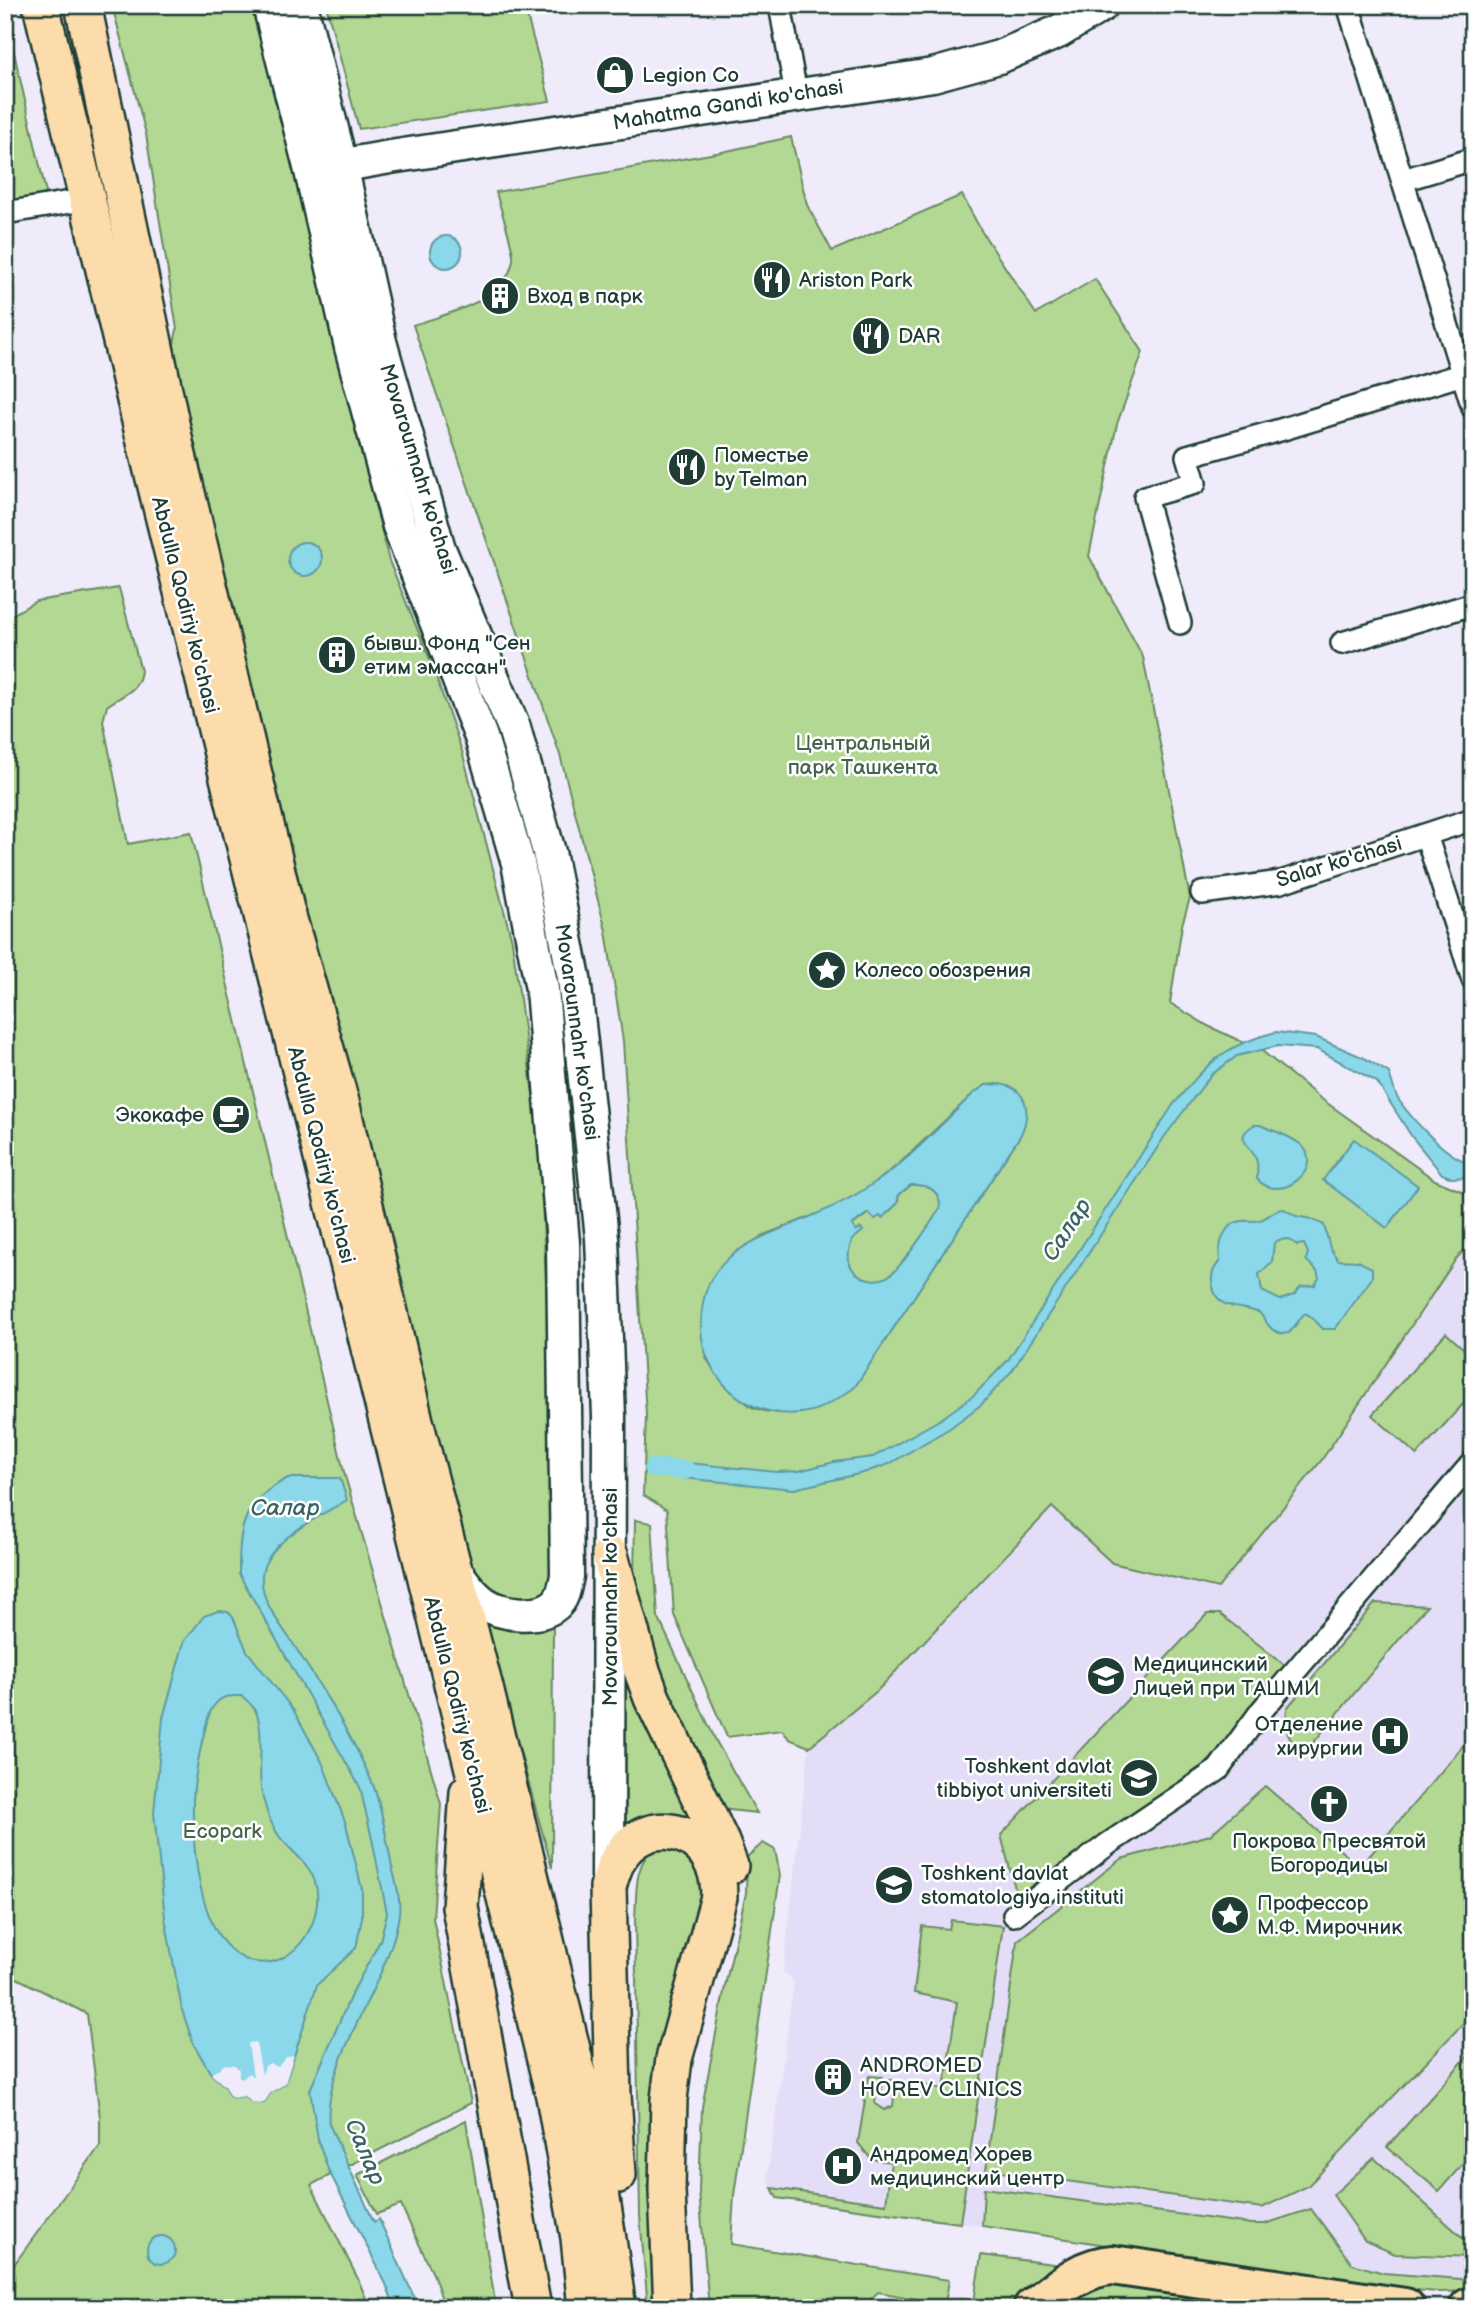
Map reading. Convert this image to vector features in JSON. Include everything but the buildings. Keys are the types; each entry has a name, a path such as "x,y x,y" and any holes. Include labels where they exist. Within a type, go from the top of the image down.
{"highway":[{"path":"1033,2308 1086,2270 1112,2265 1405,2308"}],"main road":[{"name":"Abdulla Qodiriy ko'chasi","path":"41,5 156,486 426,1519 464,1733 554,2096 579,2238 586,2308"},
{"name":"Abdulla Qodiriy ko'chasi","path":"82,5 195,529 286,909 341,1102 402,1423"},
{"path":"88,199 122,192"},
{"name":"Abdulla Qodiriy ko'chasi","path":"426,1519 453,1568 518,1824 594,2144 618,2308"},
{"path":"610,1555 641,1668 652,1698 721,1842 732,1874 733,1911 694,2059 686,2111 688,2271 693,2308"},
{"path":"464,1733 468,1794 460,1907 533,2308"},
{"path":"632,2308 616,2136 608,1887 615,1865 628,1846 645,1833 667,1830 690,1837 699,1845 713,1864 719,1885 719,1897 674,2059 668,2099 667,2190 672,2308"}],"street":[{"name":"Movarounnahr ko'chasi","path":"269,5 351,347 399,526 481,737 518,863 543,1002 563,1243 567,1576 560,1600 555,1605 518,1613 499,1611 481,1601 471,1593 453,1568"},
{"name":"Movarounnahr ko'chasi","path":"301,5 341,165 380,342 439,549 514,729 549,852 574,978 601,1238 609,1416 608,1887"},
{"path":"780,5 796,94"},
{"name":"Mahatma Gandi ko'chasi","path":"311,172 341,165 796,94 933,75 999,57 1058,32 1102,5"},
{"path":"1348,5 1467,373 1473,408"},
{"path":"1403,180 1473,159"},
{"path":"5,213 88,199"},
{"path":"1180,623 1145,497 1195,483 1188,455 1467,373"},
{"path":"1342,643 1473,604"},
{"name":"Salar ko'chasi","path":"1202,893 1281,882 1473,818"},
{"path":"1426,835 1473,980"},
{"path":"1014,1915 1108,1844 1218,1770 1262,1710 1473,1462"}],"shaded area":[{"name":"Toshkent davlat tibbiyot universiteti","path":"1473,1240 1473,2291 1438,2292 1388,2288 970,2224 777,2198 767,2179 794,1981 783,1972 809,1747 877,1691 1052,1507 1113,1563 1218,1588 1321,1461 1456,1259"}],"green space":[{"path":"112,5 253,5 389,561 429,657 462,751 512,941 539,1138 547,1303 551,1594 547,1598 517,1600 493,1588 473,1572 313,962 170,365 177,329 146,134"},
{"path":"326,5 524,5 550,101 359,129"},
{"path":"5,13 47,197 5,203"},
{"name":"Центральный парк Ташкента","path":"791,137 807,205 832,251 962,195 982,232 1036,314 1095,279 1143,352 1117,424 1089,556 1143,657 1190,898 1182,925 1170,1003 1208,1026 1262,1051 1320,1098 1435,1180 1473,1196 1473,1240 1456,1259 1321,1461 1218,1588 1112,1563 1052,1507 877,1691 809,1747 789,1739 782,1730 727,1737 674,1615 667,1510 643,1495 646,1415 623,1041 606,931 560,755 413,325 473,304 499,286 508,274 513,254 496,192","holes":["986,1085 1020,1136 854,1388 779,1413 752,1407 727,1388 706,1358 732,1255 764,1235 840,1205 873,1185"]},
{"name":"Ecopark","path":"119,588 141,671 133,689 107,706 103,721 128,844 191,832 345,1476 441,1804 433,1918 471,2103 311,2185 370,2308 5,2308 5,2277 100,2146 100,2117 87,2014 5,1972 5,619 36,601"},
{"path":"911,1185 932,1189 939,1197 941,1208 891,1275 880,1280 861,1276 852,1269 848,1259 856,1231 851,1226 869,1213 875,1219 880,1215 882,1218 897,1204 899,1195"},
{"path":"1446,1333 1473,1357 1473,1393 1417,1455 1372,1415"},
{"path":"635,1520 652,1523 658,1617 716,1741 757,1813 720,1809 651,1665 634,1585"},
{"path":"1375,1603 1427,1606 1300,1759 1285,1727 1287,1708"},
{"path":"480,1605 553,1620 552,1868"},
{"path":"1207,1614 1220,1614 1287,1667 1211,1759 1017,1896 1001,1835"},
{"path":"623,1678 699,1831 626,1832"},
{"path":"1473,1734 1473,2013 1308,2186 1262,2208 986,2170 1017,1941 1121,1859 1210,1835 1265,1786 1360,1867"},
{"path":"763,1843 775,1850 780,1875 734,2195 731,2244 949,2280 945,2304 878,2292 862,2308 709,2308 699,2191 702,2107 746,1893 747,1857"},
{"path":"686,1847 707,1890 661,2308 648,2308 640,2216 636,1891 642,1864 653,1849"},
{"path":"951,1920 1003,1926 960,2223 777,2198 772,2188 886,2204 891,2162 871,2159 858,2143 869,2076 882,2077 875,2104 884,2110 893,2106 894,2097 889,2090 890,2080 944,2089 957,2002 914,1993 922,1926 949,1929"},
{"path":"1473,2050 1473,2152 1439,2191 1387,2147"},
{"path":"466,2120 496,2308 445,2308 434,2276 401,2205 377,2214 357,2175"},
{"path":"1374,2158 1473,2247 1473,2257 1395,2254 1365,2241 1333,2195"},
{"path":"984,2188 1251,2224 1265,2224 1311,2209 1352,2264 1384,2273 1473,2280 1473,2291 1438,2292 1388,2288 982,2226"},
{"path":"981,2255 1077,2267 1026,2308 973,2308"},
{"path":"1086,2281 1332,2308 1118,2308 1092,2302 1074,2308 1048,2308"}],"water":[{"path":"446,236 457,241 462,252 457,263 446,268 435,263 430,252 435,241"},
{"path":"305,542 317,547 322,559 317,571 305,576 293,571 288,559 293,547"},
{"name":"Салар","path":"1276,1032 1316,1037 1364,1058 1389,1073 1404,1107 1443,1147 1464,1161 1473,1163 1473,1177 1452,1178 1442,1174 1412,1137 1377,1082 1317,1049 1278,1046 1237,1056 1211,1075 1165,1136 1012,1371 982,1404 950,1428 889,1464 794,1489 661,1476 659,1460 777,1472 799,1471 834,1462 873,1457 941,1419 974,1395 1008,1360 1185,1090 1207,1067 1229,1050"},
{"path":"986,1085 1008,1086 1021,1095 1026,1110 1024,1127 854,1388 818,1409 792,1414 753,1406 737,1396 722,1383 711,1367 701,1328 708,1285 723,1263 743,1247 837,1205 863,1190 912,1154 974,1093","holes":["911,1185 932,1189 938,1197 940,1208 890,1275 876,1280 858,1274 850,1264 849,1252 852,1240 863,1231 861,1228 856,1231 852,1225 868,1213 875,1219 880,1216 882,1218 897,1204 899,1194"]},
{"path":"1254,1125 1281,1133 1300,1144 1307,1153 1308,1163 1298,1180 1278,1188 1267,1186 1257,1179 1257,1162 1244,1139 1244,1134"},
{"path":"1354,1139 1418,1186 1387,1228 1323,1180"},
{"path":"1280,1209 1324,1225 1330,1248 1338,1260 1358,1261 1372,1268 1372,1278 1335,1329 1323,1329 1310,1316 1304,1314 1289,1333 1279,1333 1271,1328 1260,1313 1225,1304 1216,1295 1212,1276 1220,1261 1221,1242 1226,1231 1236,1223 1259,1220","holes":["1289,1239 1297,1245 1304,1244 1308,1253 1306,1260 1317,1271 1319,1278 1315,1285 1301,1287 1294,1295 1280,1300 1262,1291 1259,1274 1272,1262 1274,1243"]},
{"name":"Салар","path":"288,1478 340,1478 347,1500 309,1522 273,1551 262,1575 264,1594 276,1619 344,1726 375,1789 399,1903 399,1914 384,1966 336,2073 330,2099 329,2124 374,2222 379,2219 419,2308 395,2308 386,2284 328,2169 318,2140 310,2090 351,1995 380,1941 387,1913 360,1787 239,1574 240,1542 246,1517 261,1496"},
{"path":"218,1611 228,1612 233,1617 247,1651 294,1711 322,1762 346,1824 362,1889 362,1918 356,1948 317,1985 285,2084 271,2092 264,2103 253,2102 245,2096 233,2098 228,2094 226,2087 211,2074 193,2043 182,2010 165,1918 154,1813 163,1718 184,1642 204,1616","holes":["242,1696 252,1705 259,1722 261,1791 268,1815 279,1836 308,1868 315,1882 317,1897 310,1929 301,1942 290,1953 277,1960 261,1963 245,1959 229,1948 217,1932 201,1889 194,1841 194,1785 208,1719 221,1699"]},
{"path":"161,2236 171,2240 175,2250 171,2260 161,2264 151,2260 147,2250 151,2240"}],"pier":[{"path":"256,2042 262,2075 265,2066 270,2063 278,2067 285,2058 294,2055 285,2084 271,2092 264,2103 257,2104 245,2096 233,2098 226,2087 211,2074 225,2064 235,2065 242,2079 249,2073 253,2077 248,2043"}],"waterway":[{"name":"Салар","path":"653,1468 686,1470"}],"place":[{"name":"Legion Co","path":"615,75"},
{"name":"Ariston Park","path":"772,280"},
{"name":"Вход в парк","path":"500,296"},
{"name":"DAR","path":"871,336"},
{"name":"Поместье by Telman","path":"687,467"},
{"name":"бывш. Фонд \"Сен етим эмассан\"","path":"337,655"},
{"name":"Колесо обозрения","path":"827,970"},
{"name":"Экокафе","path":"231,1115"},
{"name":"Медицинский Лицей при ТАШМИ","path":"1106,1676"},
{"name":"Отделение хирургии","path":"1390,1736"},
{"name":"Toshkent davlat tibbiyot universiteti","path":"1139,1778"},
{"name":"Покрова Пресвятой Богородицы","path":"1329,1804"},
{"name":"Toshkent davlat stomatologiya instituti","path":"894,1885"},
{"name":"Профессор М.Ф. Мирочник","path":"1230,1915"},
{"name":"ANDROMED HOREV CLINICS","path":"833,2077"},
{"name":"Андромед Хорев медицинский центр","path":"843,2166"}]}
